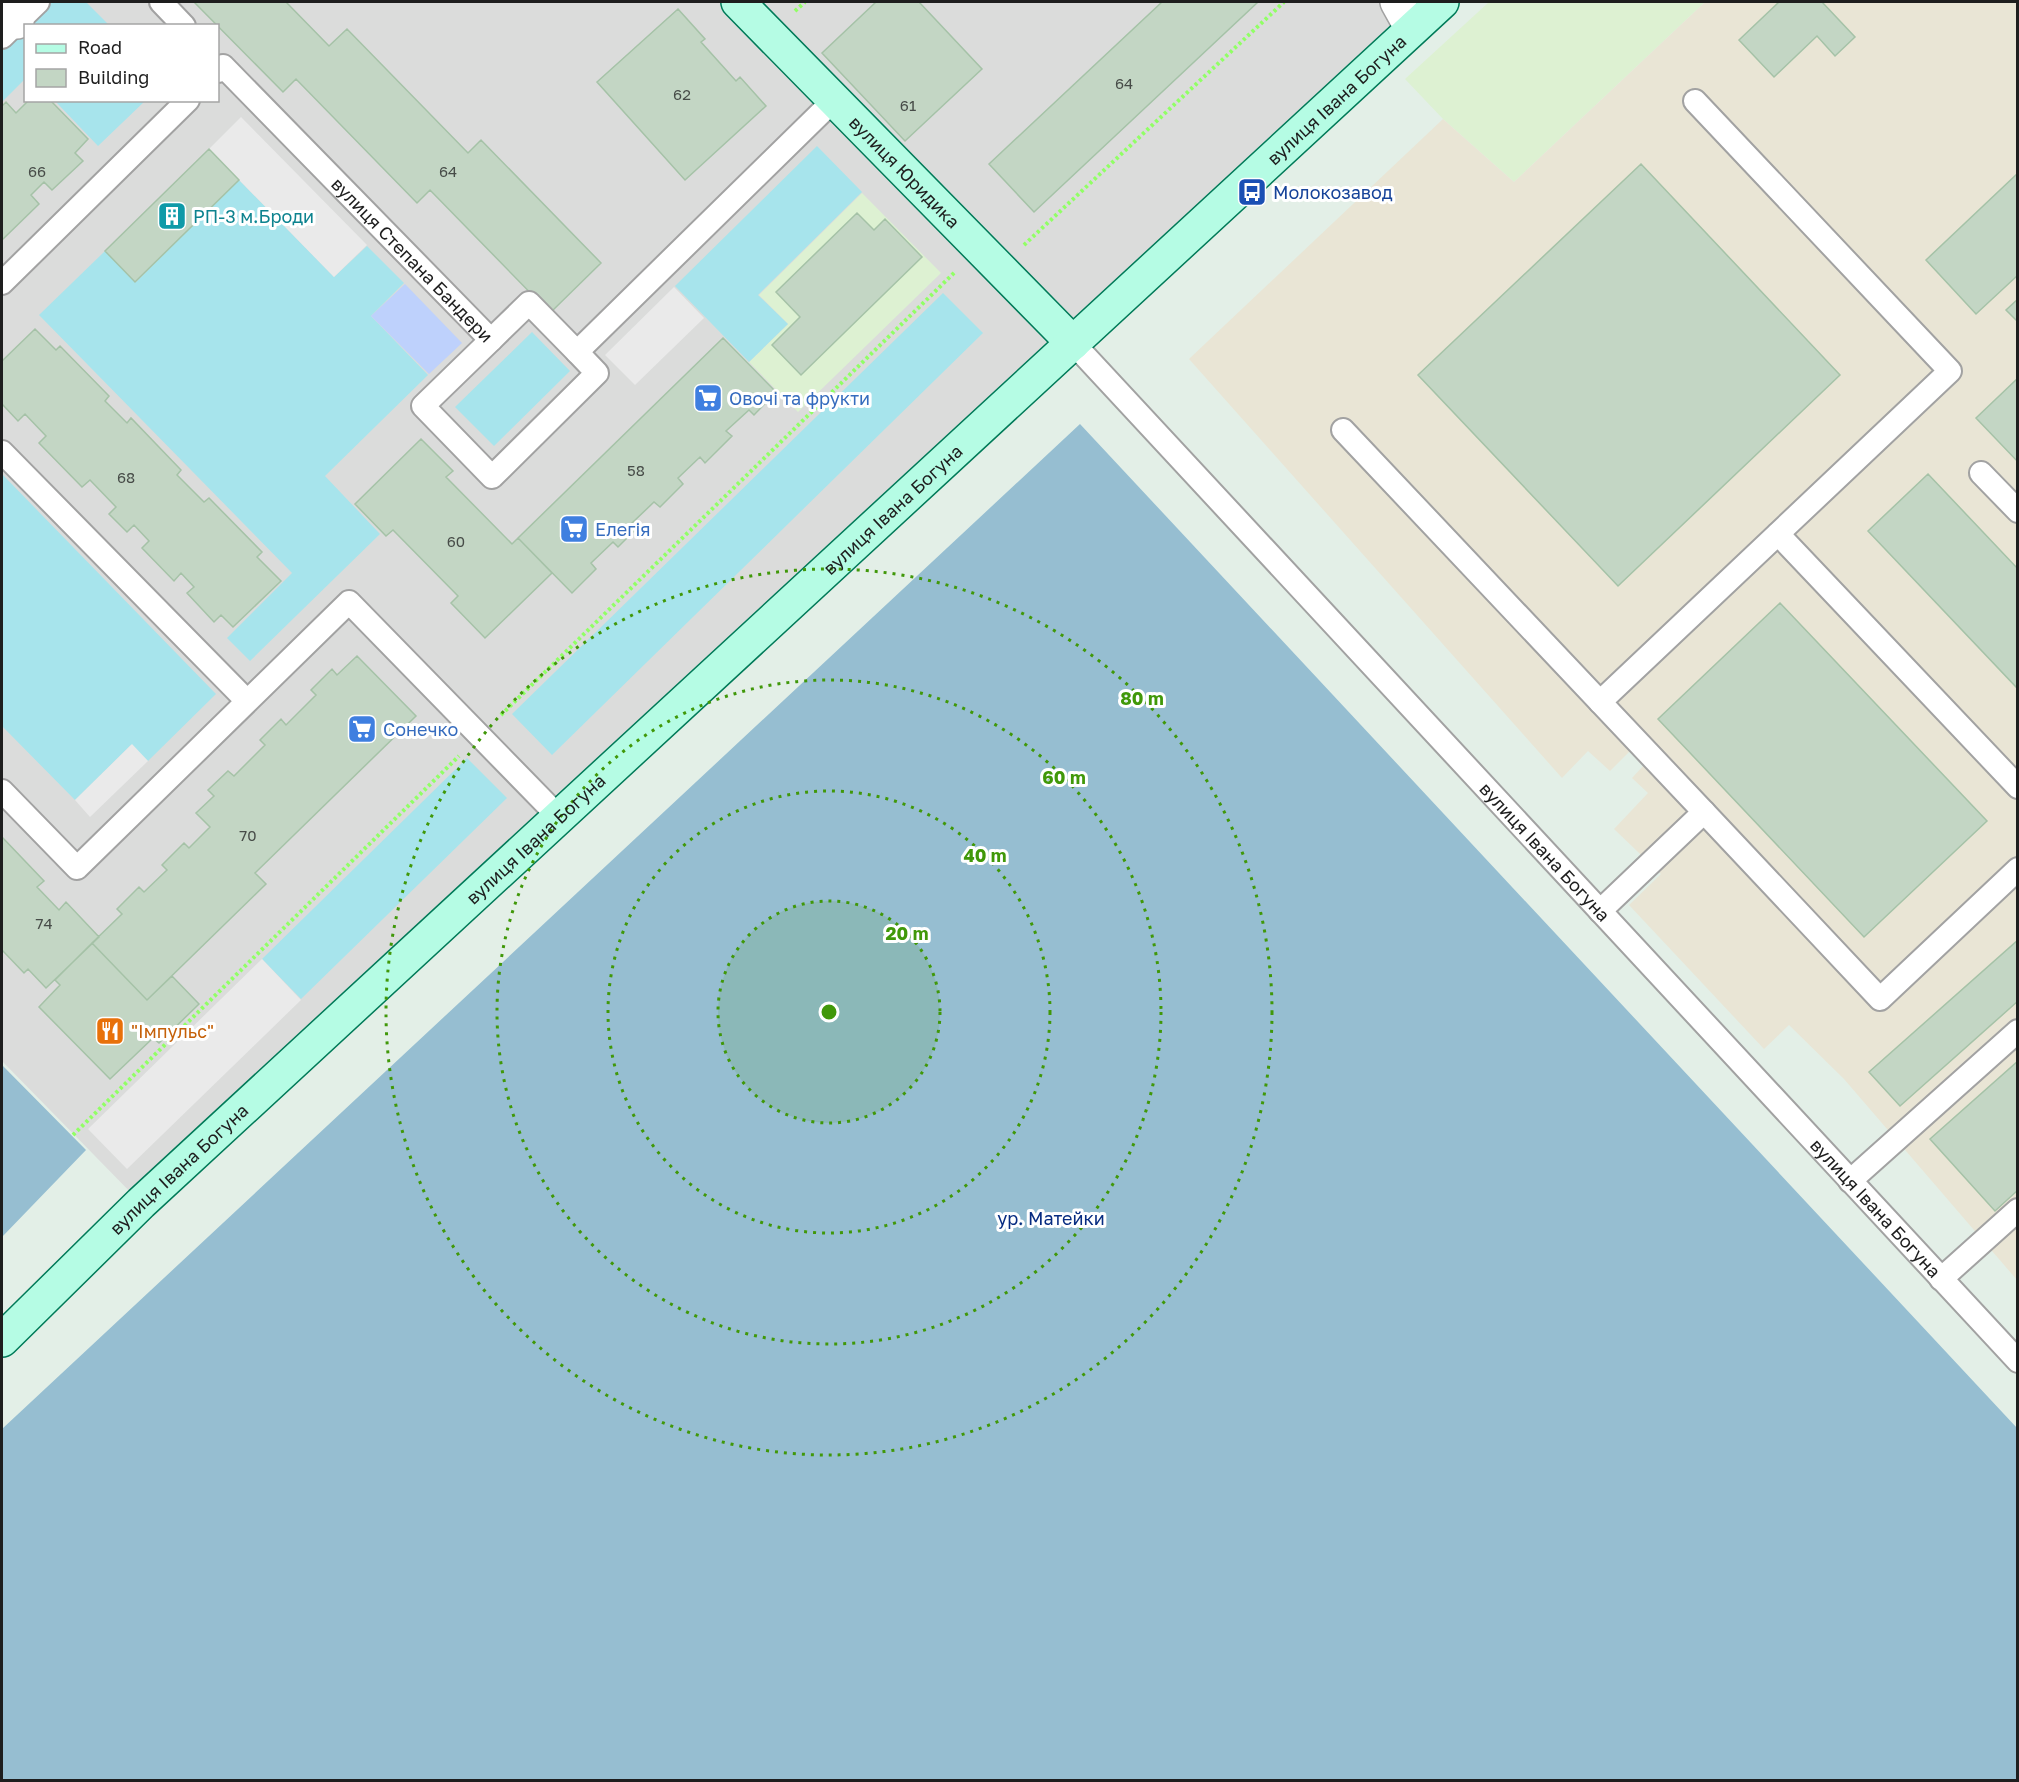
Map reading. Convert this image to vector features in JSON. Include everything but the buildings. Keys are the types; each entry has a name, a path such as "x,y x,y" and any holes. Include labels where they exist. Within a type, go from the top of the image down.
{"main road":[{"name":"вулиця Юридика","path":"738,2 1072,343"},
{"name":"вулиця Івана Богуна","path":"2,1340 141,1203 1072,343 1405,15 1442,2"}],"lane":[{"path":"161,2 182,24"},
{"name":"вулиця Степана Бандери","path":"220,66 491,340 529,303 577,352"},
{"path":"491,340 423,406 492,477 597,373 577,352 834,100"},
{"path":"1600,702 1950,371 1695,101"},
{"path":"2,283 186,102"},
{"name":"вулиця Івана Богуна","path":"1072,343 2018,1361"},
{"path":"1343,430 1880,999 2018,869"},
{"path":"2,452 248,701"},
{"path":"1981,473 2018,511"},
{"path":"1778,534 2018,788"},
{"path":"2,791 77,868 349,602 559,817"},
{"path":"1600,911 1704,812"},
{"path":"1850,1181 2018,1031"},
{"path":"1941,1279 2018,1210"}],"path":[{"path":"73,1135 480,736 989,258 1284,2"}],"shaded area":[{"path":"2,2 1442,2 141,1203 2,1061"},
{"path":"52,2 86,2 108,24 29,24"},
{"path":"1489,2 1705,2 1514,182 1443,119 1405,79"},
{"path":"1705,2 2017,2 2017,1280 1844,1079 1789,1025 1764,1049 1629,905 1661,874 1614,829 1648,793 1632,778 1644,765 1630,751 1610,771 1588,751 1562,778 1189,359 1443,119 1514,182"},
{"path":"24,28 24,80 2,102 2,51"},
{"path":"56,102 144,102 98,146"},
{"path":"241,117 367,245 334,277 209,149"},
{"path":"817,146 862,192 758,295 788,324 749,362 675,286"},
{"path":"239,180 334,277 367,246 404,283 371,316 428,375 325,476 380,534 250,661 227,638 292,573 39,315 105,251 136,282"},
{"path":"862,193 941,273 798,412 749,362 788,324 759,295"},
{"path":"405,284 462,343 429,374 371,316"},
{"path":"674,287 704,318 635,385 605,355"},
{"path":"943,293 983,333 552,755 512,714"},
{"path":"532,332 570,371 494,446 455,407"},
{"path":"2,474 216,694 148,761 131,745 75,800 2,726"},
{"path":"132,744 148,761 90,817 75,800"},
{"path":"467,758 507,798 301,999 262,959"},
{"path":"262,959 301,1000 127,1169 88,1129"}],"green space":[{"name":"ур. Матейки","path":"1080,424 2017,1428 2017,1780 2,1780 2,1429"},
{"path":"2,1065 86,1150 2,1237"}],"place":[{"name":"Молокозавод","path":"1252,192"},
{"name":"РП-3 м.Броди","path":"172,216"},
{"name":"Овочі та фрукти","path":"708,398"},
{"name":"Елегія","path":"574,529"},
{"name":"Сонечко","path":"362,729"},
{"name":"\"Імпульс\"","path":"110,1031"}]}
